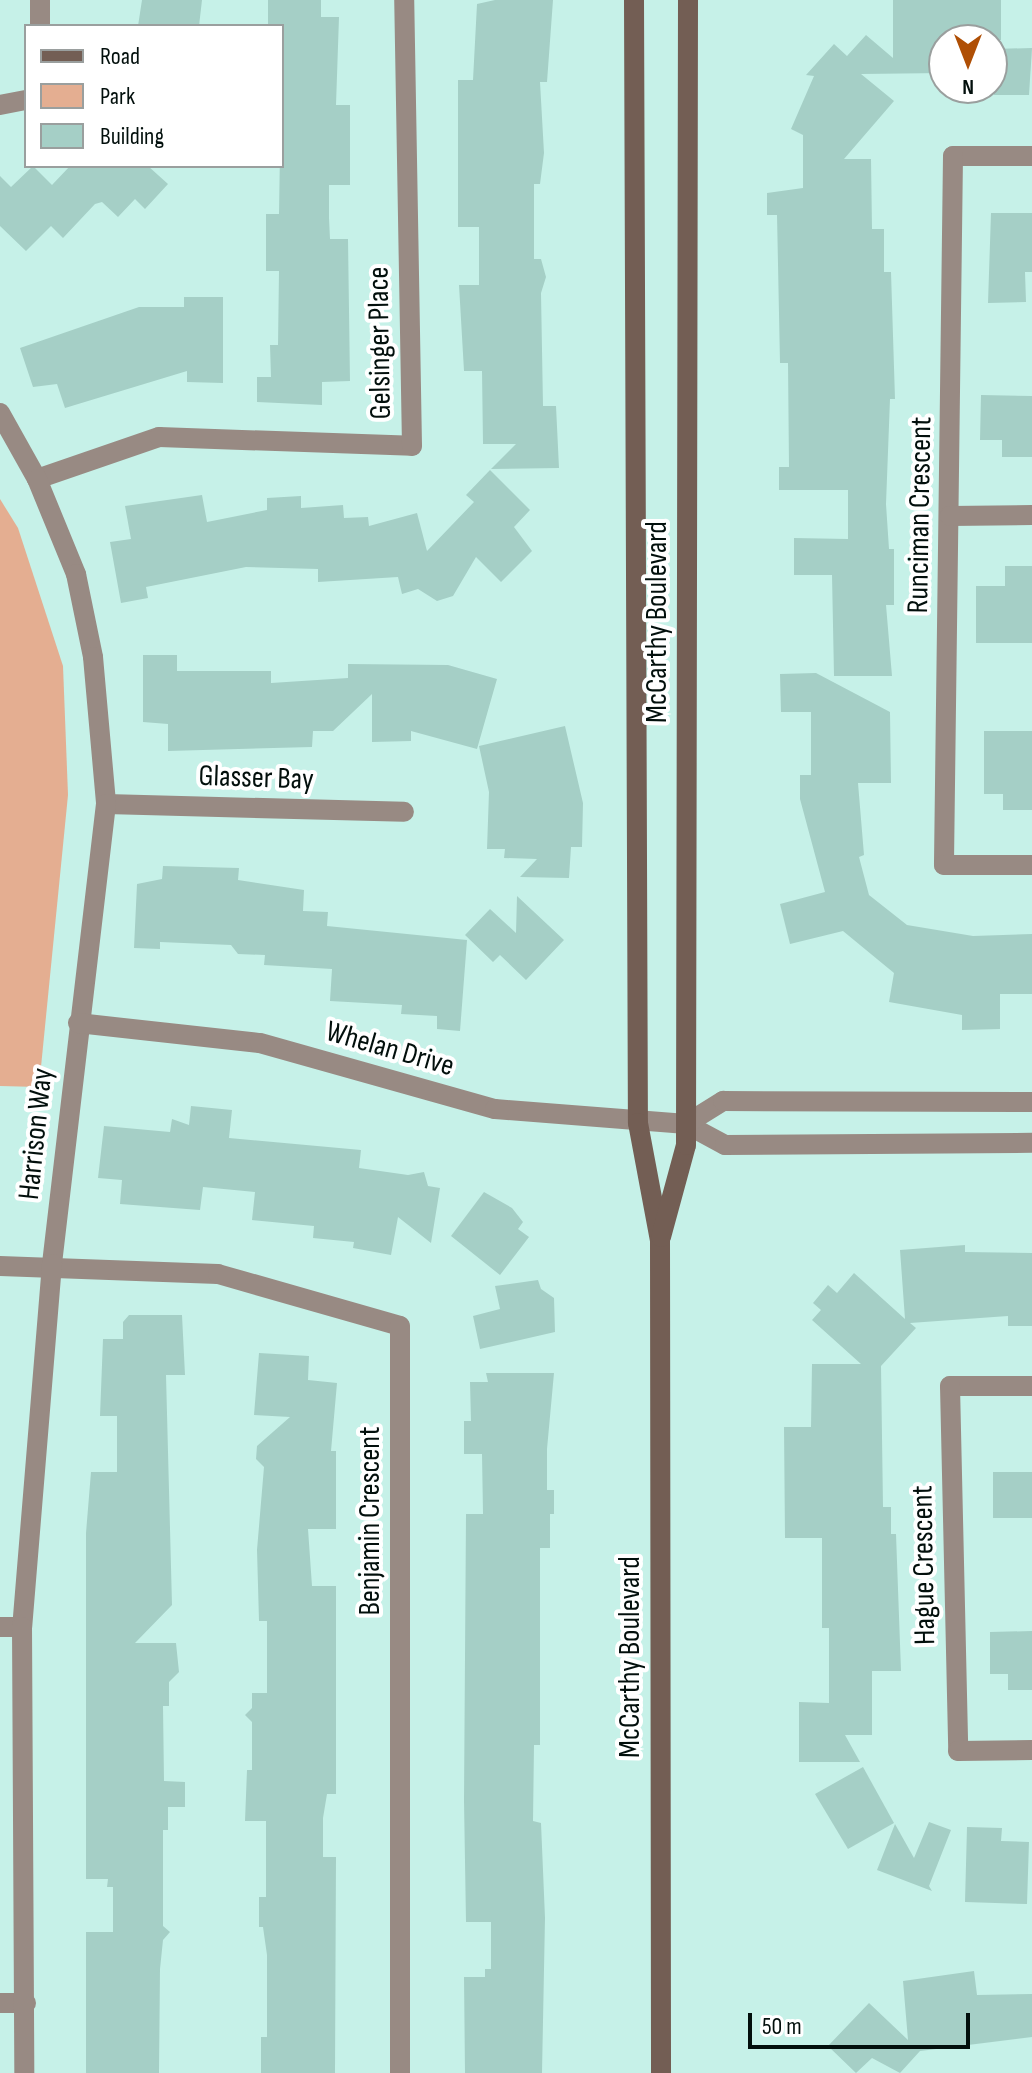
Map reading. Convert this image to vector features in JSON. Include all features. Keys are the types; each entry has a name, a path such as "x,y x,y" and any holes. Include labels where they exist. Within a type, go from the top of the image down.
{"main road":[{"name":"McCarthy Boulevard","path":"634,0 638,1123 660,1241 661,2073"},
{"name":"McCarthy Boulevard","path":"660,1241 686,1145 688,0"}],"street":[{"path":"40,0 40,24"},
{"name":"Gelsinger Place","path":"37,479 159,437 412,446 404,0"},
{"path":"0,105 24,100"},
{"name":"Runciman Crescent","path":"1032,156 953,156 944,865 1032,865"},
{"name":"Harrison Way","path":"0,413 37,479 76,574 93,657 106,804 52,1264 22,1627 24,2073"},
{"path":"950,516 1032,515"},
{"name":"Glasser Bay","path":"106,804 404,812"},
{"name":"Whelan Drive","path":"78,1023 260,1043 495,1109 638,1123 686,1124 725,1145 1032,1143"},
{"path":"686,1124 723,1101 1032,1102"},
{"path":"0,1266 52,1264"},
{"name":"Benjamin Crescent","path":"52,1264 218,1274 400,1326 400,2073"},
{"name":"Hague Crescent","path":"1032,1386 950,1386 958,1751 1032,1750"},
{"path":"0,1627 22,1627"},
{"path":"0,2003 26,2003"}],"green space":[{"path":"0,499 18,528 63,666 68,795 39,1087 0,1086"}],"building":[{"path":"142,0 202,0 199,24 138,24"},
{"path":"268,0 321,0 321,17 339,17 336,105 350,105 350,185 329,185 329,218 330,239 348,239 350,381 322,382 322,405 257,402 257,377 271,377 270,345 278,345 279,271 266,271 266,214 279,214 280,168 284,168 284,24 268,24"},
{"path":"495,0 553,0 547,82 540,82 544,153 540,184 534,184 534,259 541,259 546,277 541,293 543,406 556,406 559,468 491,469 516,444 483,444 482,371 464,371 459,285 479,285 479,227 458,227 458,80 473,80 477,4"},
{"path":"893,0 1001,0 1001,24 928,24 928,73 861,74 894,101 844,159 871,159 872,229 884,229 884,272 891,272 895,399 890,399 886,504 889,549 894,549 894,605 886,605 892,676 834,676 832,575 794,575 794,538 848,539 848,490 779,490 779,467 789,467 788,363 780,363 777,215 767,215 767,193 803,188 803,135 791,129 814,76 806,75 834,44 847,56 866,35 893,58"},
{"path":"1032,48 1029,95 1008,95 1008,49"},
{"path":"31,168 35,168 52,185 68,168 150,168 168,184 145,209 135,199 118,217 102,202 95,204 63,238 51,226 26,251 0,226 0,176 11,187"},
{"path":"991,213 1032,213 1032,272 1025,272 1026,302 988,303"},
{"path":"184,297 223,297 223,383 187,382 187,371 65,408 57,384 33,387 20,348 139,307 184,307"},
{"path":"981,395 1032,396 1032,457 1002,457 1002,440 980,440"},
{"path":"490,470 530,510 514,527 532,551 501,582 476,557 453,596 437,601 418,589 402,594 398,577 318,582 318,569 246,567 146,587 148,598 121,603 110,542 131,539 125,506 202,495 207,522 267,510 267,498 301,496 301,508 343,505 344,518 368,517 369,526 417,513 427,551 474,502 466,495"},
{"path":"1005,566 1032,566 1032,643 976,643 976,586 1005,586"},
{"path":"143,655 177,655 177,671 271,671 271,683 348,678 348,664 448,665 497,679 477,749 411,731 411,741 372,742 372,694 333,731 313,731 312,747 168,751 168,724 143,722"},
{"path":"816,673 890,712 891,783 858,783 864,855 859,857 869,895 907,925 973,936 1032,934 1032,994 1000,994 1000,1029 962,1030 962,1015 889,1002 894,973 843,931 790,944 780,904 825,892 800,799 800,775 811,775 811,712 781,712 780,674"},
{"path":"565,726 583,803 582,847 571,847 569,878 520,877 537,859 504,858 505,849 487,849 489,792 479,746"},
{"path":"984,731 1032,731 1032,810 1003,810 1003,794 984,794"},
{"path":"163,866 239,868 238,880 304,890 303,911 328,912 327,926 467,940 460,1031 437,1029 437,1016 401,1014 402,1005 330,1001 332,969 264,965 265,955 238,954 231,945 160,942 160,949 134,948 137,884 162,879"},
{"path":"517,896 564,940 526,980 500,955 493,962 465,935 490,909 516,933"},
{"path":"191,1106 232,1110 229,1138 361,1150 359,1168 408,1175 424,1172 428,1186 440,1188 431,1243 398,1217 391,1255 353,1248 354,1242 313,1238 314,1226 252,1220 255,1192 203,1187 200,1210 120,1204 122,1180 98,1178 104,1126 170,1132 172,1119 189,1125"},
{"path":"484,1192 512,1208 523,1222 518,1229 529,1237 500,1275 451,1236"},
{"path":"965,1245 965,1252 1032,1253 1032,1326 1008,1326 1008,1316 910,1323 916,1328 881,1366 883,1507 891,1507 891,1534 896,1534 901,1671 872,1671 872,1735 845,1735 860,1762 799,1762 799,1702 829,1703 829,1628 822,1628 822,1538 785,1538 784,1427 811,1427 812,1364 861,1364 812,1320 821,1310 813,1303 828,1285 837,1293 854,1273 905,1319 900,1250"},
{"path":"538,1280 541,1289 554,1298 555,1332 480,1349 473,1316 500,1309 495,1286"},
{"path":"129,1315 182,1315 185,1375 166,1375 172,1605 135,1643 176,1643 179,1672 169,1682 169,1706 163,1706 164,1781 185,1782 185,1807 168,1807 168,1830 163,1830 163,1926 170,1932 163,1940 160,1969 159,2073 86,2073 86,1932 113,1932 113,1887 107,1887 108,1879 86,1879 86,1533 91,1472 117,1472 117,1416 100,1416 103,1339 123,1339 123,1322"},
{"path":"259,1353 309,1356 308,1380 337,1383 331,1451 336,1451 336,1529 308,1529 312,1586 336,1586 336,1794 327,1794 323,1818 323,1857 336,1857 335,2073 261,2073 261,2037 267,2037 267,1955 263,1927 259,1927 259,1897 266,1897 266,1821 245,1821 247,1770 252,1770 252,1722 245,1715 252,1708 252,1693 267,1693 267,1621 259,1621 257,1550 264,1467 256,1459 257,1446 290,1417 254,1415"},
{"path":"486,1373 554,1373 547,1449 547,1490 554,1490 554,1514 550,1514 550,1548 540,1548 540,1745 534,1745 533,1821 541,1823 545,1918 542,2073 465,2073 464,1977 485,1977 485,1969 491,1969 491,1922 466,1922 464,1801 466,1514 483,1514 482,1454 464,1454 464,1421 471,1421 470,1382 488,1382"},
{"path":"993,1472 1032,1472 1032,1518 993,1518"},
{"path":"1032,1631 1032,1690 1008,1690 1008,1674 990,1674 990,1632"},
{"path":"863,1767 894,1823 848,1849 815,1794"},
{"path":"929,1822 951,1830 929,1886 932,1891 877,1870 895,1824 914,1858"},
{"path":"967,1827 1002,1828 1001,1841 1029,1842 1027,1904 965,1902"},
{"path":"974,1971 977,1995 1032,1994 1032,2037 920,2051 900,2073 872,2058 856,2073 828,2046 869,2003 908,2040 903,1981"}]}
